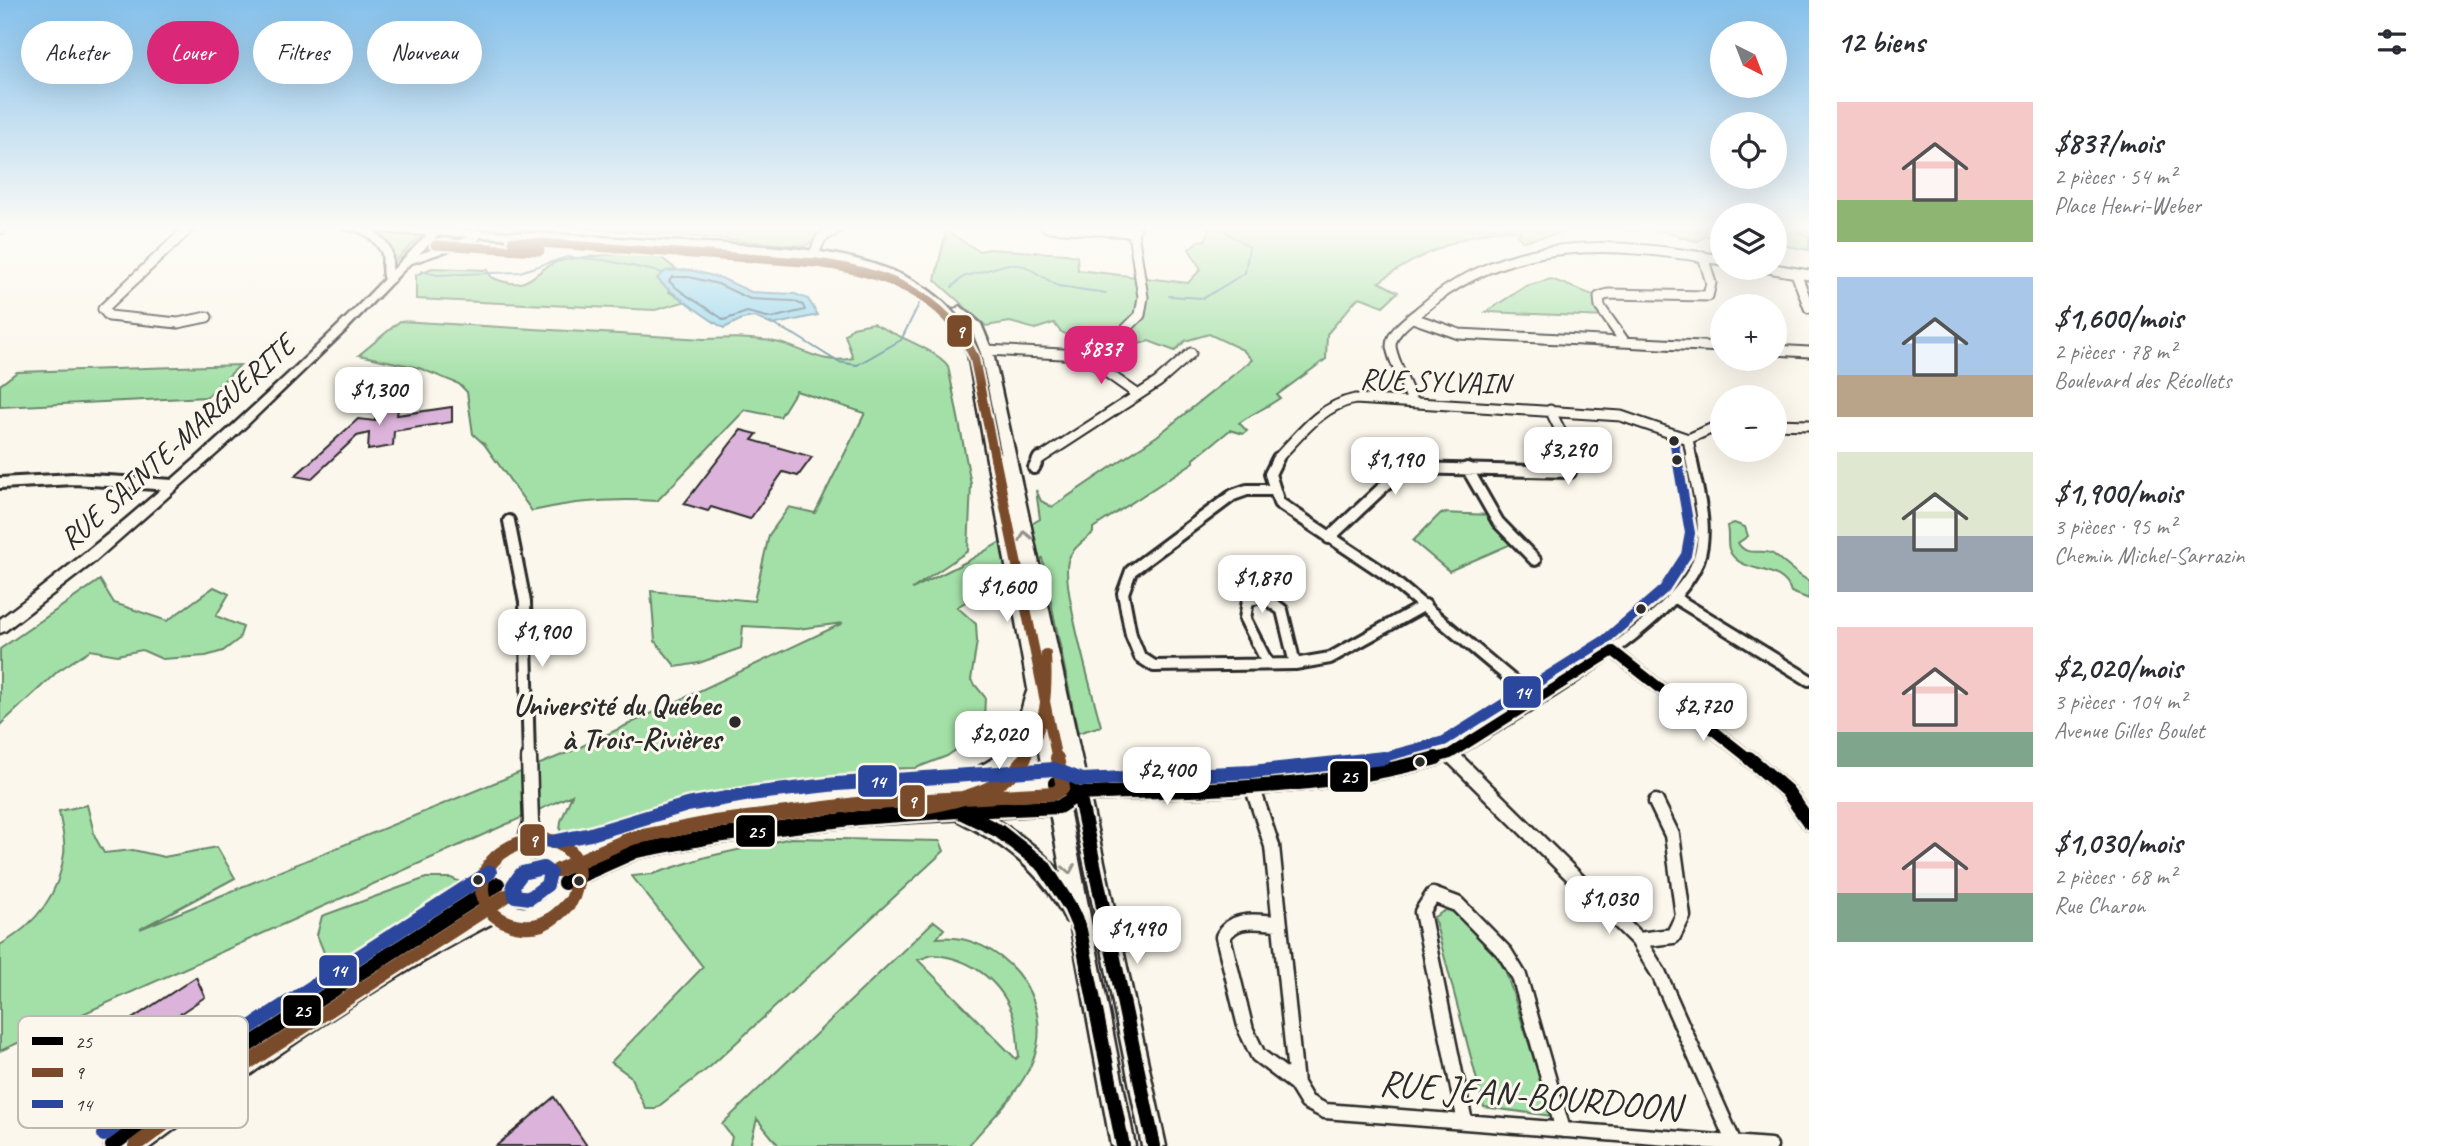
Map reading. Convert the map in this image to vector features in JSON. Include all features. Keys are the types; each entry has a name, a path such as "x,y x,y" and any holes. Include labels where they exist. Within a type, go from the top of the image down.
{"main road":[{"path":"904,280 938,302 964,330 974,354 1037,677 1080,930 1123,1146"},
{"path":"922,280 948,298 977,327 986,350 1154,1146"},
{"path":"947,793 990,774 1017,750 1029,729 1037,677"},
{"path":"958,811 999,831 1044,866 1070,907 1080,930"}],"street":[{"path":"133,280 103,309 109,316 177,323 207,317"},
{"name":"RUE SAINTE-MARGUERITE","path":"0,627 94,554 254,413 389,280"},
{"path":"1082,355 1124,331 1140,315 1143,297 1141,280"},
{"path":"1412,401 1391,346 1394,335 1460,280"},
{"path":"1623,341 1600,307 1599,297 1608,293 1709,296 1710,280"},
{"path":"1799,280 1809,308"},
{"path":"1413,318 1459,334 1710,346"},
{"path":"986,350 1082,355 1137,394"},
{"path":"1787,351 1809,352"},
{"path":"1034,468 1039,458 1137,394 1191,353"},
{"name":"RUE SYLVAIN","path":"1273,490 1270,474 1275,461 1335,403 1355,399 1621,416 1688,439"},
{"path":"1329,538 1396,475 1411,468 1570,472 1575,460 1550,410"},
{"path":"1787,424 1809,425"},
{"path":"248,1046 498,884 508,866 520,857 584,852 648,829 710,815 856,798 1055,783 1079,794 1252,786 1383,773 1450,754 1613,651 1675,598 1699,560 1704,533 1688,439 1710,429"},
{"path":"1467,468 1498,522 1535,560"},
{"path":"0,483 74,479 173,485"},
{"path":"1425,605 1330,659 1295,664 1154,666 1140,657 1123,593 1131,571 1233,495 1247,490 1273,490 1279,503 1384,573 1425,605 1536,700"},
{"path":"509,521 525,602 530,822 520,857"},
{"path":"1268,664 1245,619 1248,600 1264,597 1282,610 1295,664"},
{"path":"1675,598 1809,680"},
{"path":"1613,651 1787,791 1809,822"},
{"path":"1450,754 1638,940 1659,974 1734,1143"},
{"path":"1252,786 1272,846 1297,1084"},
{"path":"564,883 636,851 716,836 858,818 1059,807 1079,794"},
{"path":"856,798 858,818"},
{"path":"1638,940 1673,936 1683,916 1672,835 1656,802"},
{"path":"710,815 716,836"},
{"path":"498,884 500,902 505,909 514,913 535,913 554,901 564,883 564,867 550,854 530,822"},
{"path":"1465,1122 1422,912 1433,895 1457,904 1506,953 1519,976 1563,1130"},
{"path":"248,1065 374,980 458,931 505,909"},
{"name":"RUE JEAN-BOURDOON","path":"1278,923 1235,922 1226,928 1223,937 1246,1030 1258,1055 1297,1084 1307,1102 1325,1111 1770,1146"},
{"path":"112,1146 136,1128"},
{"path":"140,1146 164,1128"}],"green space":[{"path":"416,280 667,280 669,292 687,301 655,310 416,299"},
{"path":"936,280 1167,280 1188,283 1190,280 1381,280 1379,282 1398,292 1383,306 1360,297 1356,300 1327,334 1326,359 1277,395 1280,398 1239,423 1247,431 1243,434 1230,430 1194,459 1194,462 1093,528 1093,533 1072,553 1067,574 1069,593 1101,726 1078,733 1042,558 957,607 976,624 977,641 971,680 985,697 984,720 973,738 947,756 916,768 879,769 734,804 668,813 559,841 561,821 572,795 78,1016 18,1016 18,1043 0,1051 0,945 34,918 51,896 57,883 64,849 59,811 87,805 95,837 104,853 133,850 164,857 217,847 235,878 140,929 574,750 843,623 798,629 743,626 741,648 699,663 676,667 655,641 651,591 754,601 769,535 789,507 815,513 865,413 796,391 780,417 745,410 657,501 594,501 532,511 484,444 473,434 467,392 459,384 419,368 359,355 400,321 704,339 752,339 780,343 833,360 853,358 845,335 853,327 873,323 925,349 948,366 971,484 968,551 912,589 966,562 1040,519 1036,490 1041,501 1052,507 1157,436 1252,360 1243,350 1209,334 1185,341 1175,351 1149,341 1125,348 1076,340 1060,331 1054,323 1035,329 1010,322 986,326"},
{"path":"1555,280 1598,297 1606,317 1486,312 1526,286"},
{"path":"240,365 207,397 0,407 0,385 17,372"},
{"path":"1441,513 1492,515 1516,542 1449,571 1413,541"},
{"path":"1734,523 1745,527 1748,536 1738,543 1742,548 1750,552 1773,554 1809,581 1809,599 1791,592 1779,576 1750,567 1734,557 1729,549 1727,526"},
{"path":"100,580 114,603 167,621 214,587 229,594 216,616 243,627 239,639 223,651 206,656 162,659 142,650 117,655 90,650 58,671 0,725 0,649"},
{"path":"791,838 940,841 944,851 711,1066 655,1109 646,1109 630,1076 611,1062 703,967 632,876 653,874 706,857"},
{"path":"426,878 451,878 465,884 350,962 327,960 317,935 322,916"},
{"path":"1446,910 1453,912 1491,947 1506,972 1552,1116 1484,1107 1434,917"},
{"path":"934,921 944,929 937,938 960,939 982,946 1001,958 1018,974 1030,993 1037,1014 1038,1037 1033,1060 1013,1095 968,1146 779,1146 757,1119 750,1146 730,1146 732,1137 722,1124","holes":["932,955 959,960 983,973 1001,993 1015,1022 1019,1056 1016,1059 918,960"]}],"water":[{"path":"659,280 726,280 751,292 795,294 808,299 818,315 772,325 755,317 742,319 724,328"}],"building":[{"path":"403,381 397,415 452,407 452,422 394,431 393,446 368,450 369,433 357,436 311,479 295,476 358,419 375,421 381,384"},
{"path":"741,430 757,434 752,440 812,457 798,476 783,472 750,519 711,507 708,511 684,504"},
{"path":"196,977 205,997 176,1016 137,1016"},
{"path":"554,1097 587,1146 496,1146"}],"waterway":[{"path":"952,287 959,280"},
{"path":"1049,280 1058,286 1106,293"},
{"path":"1169,296 1204,298 1233,280"},
{"path":"770,323 838,362 857,365 901,340 919,304"}],"transit line":[{"name":"9","path":"558,870 632,838 714,822 857,804 1055,793 1063,787 974,357 955,325 937,307 891,280"},
{"name":"14","path":"552,842 591,834 707,801 793,789 1054,769 1082,780 1251,772 1380,759 1444,741 1605,640 1664,589 1686,555 1690,533 1674,441"},
{"name":"25","path":"1613,651 1764,770 1787,791 1809,822"},
{"name":"25","path":"1055,783 1079,794 1252,786 1383,773 1450,754 1613,651"},
{"name":"9","path":"919,808 980,793 1003,780 1022,763 1035,742 1044,717 1048,688 1046,654"},
{"name":"25","path":"1079,794 1154,1146"},
{"name":"25","path":"963,811 1059,807 1079,794"},
{"name":"25","path":"564,883 636,851 716,836 858,818 958,811 999,831 1044,866 1070,907 1080,930 1123,1146"},
{"name":"9","path":"571,901 557,916 541,924 523,926 507,923 493,915 484,903 482,887 488,868 501,852 518,843 536,840 554,842 568,850 578,862 580,878 573,897"},
{"name":"14","path":"543,868 550,873 547,885 530,898 515,896 513,885 522,873 543,868"},
{"name":"14","path":"248,1028 490,872"},
{"name":"25","path":"248,1046 498,884"},
{"name":"9","path":"248,1063 506,896"},
{"name":"14","path":"104,1135 113,1128"},
{"name":"25","path":"112,1146 136,1128"},
{"name":"9","path":"135,1146 159,1128"}],"place":[{"name":"Université du Québec à Trois-Rivières","path":"735,722"}]}
